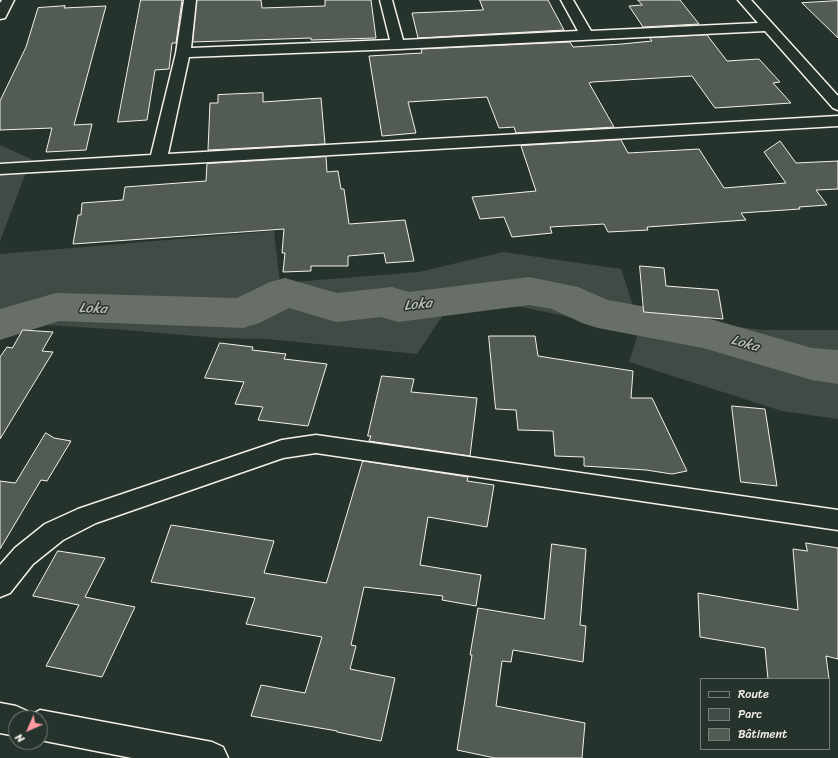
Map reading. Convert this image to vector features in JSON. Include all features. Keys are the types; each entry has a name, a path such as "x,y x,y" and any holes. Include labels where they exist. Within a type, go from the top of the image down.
{"street":[{"path":"0,15 8,0"},
{"path":"158,160 183,53 190,0"},
{"path":"386,0 398,45"},
{"path":"567,0 586,34"},
{"path":"744,0 836,100"},
{"path":"183,53 398,45 586,34 768,27"},
{"path":"0,169 838,121"},
{"path":"0,585 24,556 54,532 87,516 282,449 316,444 838,520"},
{"path":"48,727 212,758"}],"green space":[{"path":"0,145 31,159 0,241"},
{"path":"274,231 280,283 419,272 503,252 621,269 636,315 762,330 838,330 838,419 782,411 629,362 639,331 521,307 449,306 417,354 267,339 219,338 127,330 13,323 0,339 0,254"}],"building":[{"path":"141,0 182,0 176,43 172,43 169,69 155,70 147,120 118,122"},
{"path":"197,0 261,0 262,8 325,6 325,0 371,0 376,38 311,40 311,38 193,42"},
{"path":"480,0 548,0 564,30 418,38 412,13 483,10"},
{"path":"638,0 680,0 699,24 643,27 629,6 642,5"},
{"path":"838,1 838,38 802,3"},
{"path":"65,6 64,8 106,6 74,125 92,124 86,150 46,152 52,128 0,130 0,101 26,47 38,8"},
{"path":"707,35 727,61 759,59 780,82 773,83 791,103 715,108 692,76 592,82 589,83 614,127 516,133 514,127 499,128 487,97 408,102 416,133 382,136 369,56 422,53 421,49 570,42 573,47 652,41 650,38"},
{"path":"263,93 263,102 321,98 325,144 208,150 210,103 218,103 218,95"},
{"path":"621,140 628,153 699,149 724,188 786,183 764,152 780,141 796,163 838,161 838,189 816,190 827,205 799,207 800,209 741,213 746,220 647,227 648,230 608,232 604,224 550,227 552,233 512,237 504,217 480,219 472,197 536,191 521,146"},
{"path":"326,157 327,172 338,171 341,189 344,189 349,224 405,220 414,261 386,263 384,253 348,256 348,266 311,266 311,271 283,272 285,253 282,253 284,229 73,244 78,215 81,215 82,203 123,200 125,187 206,181 207,164"},
{"path":"640,266 664,268 666,286 718,290 723,319 644,312"},
{"path":"23,330 53,332 42,351 53,352 0,439 0,357 7,347 12,348"},
{"path":"489,336 535,336 538,356 633,371 631,398 652,398 687,471 672,474 646,470 584,466 584,457 555,456 553,431 518,430 516,410 496,409"},
{"path":"220,343 253,347 252,350 286,354 284,359 327,364 308,426 258,420 263,407 235,404 244,382 205,378"},
{"path":"382,376 414,379 411,392 477,398 470,456 369,441 371,436 368,436"},
{"path":"732,406 765,409 777,486 741,482"},
{"path":"46,433 54,438 71,441 47,481 41,480 0,549 0,481 15,483"},
{"path":"363,461 468,477 467,481 494,485 487,527 428,517 420,565 481,575 476,606 442,600 443,596 364,587 351,645 356,646 350,669 395,678 381,741 337,731 251,716 261,685 305,693 322,637 246,624 255,598 151,582 171,525 274,541 264,573 326,583"},
{"path":"806,543 838,548 838,659 826,656 829,678 768,678 765,648 700,637 698,593 798,610 793,549 807,551"},
{"path":"552,544 586,549 580,625 586,626 583,662 513,650 511,662 502,661 496,706 585,723 582,758 495,758 457,750 478,608 544,619"},
{"path":"58,551 105,558 85,597 135,607 102,677 46,666 79,605 33,596"}],"waterway":[{"name":"Loka","path":"0,325 56,307 243,313 285,292 336,308 392,301 398,308 529,291 563,297 598,313 707,333 812,364 838,367"}]}
